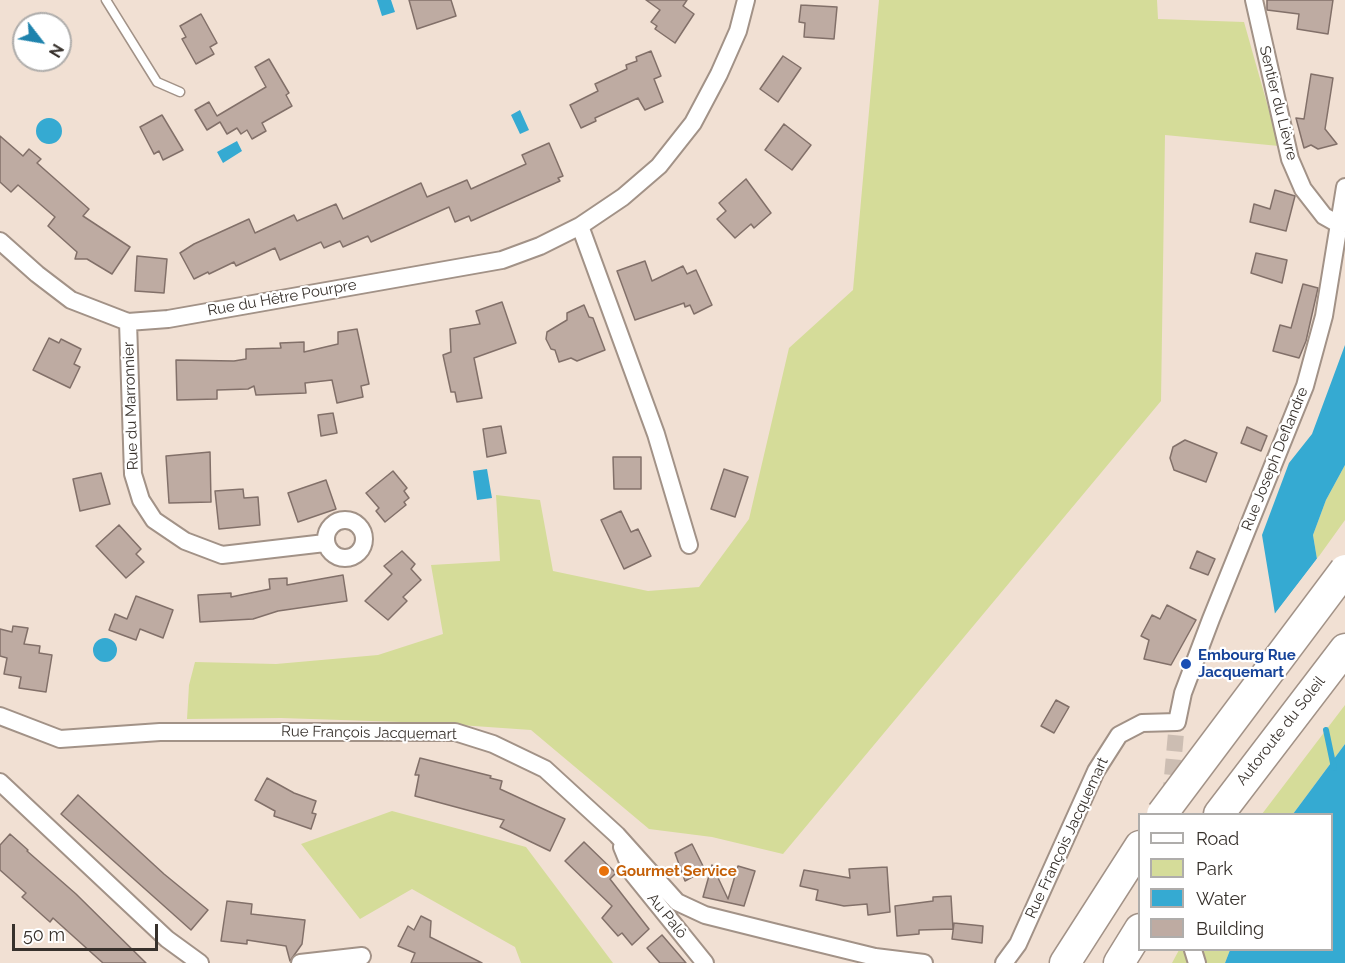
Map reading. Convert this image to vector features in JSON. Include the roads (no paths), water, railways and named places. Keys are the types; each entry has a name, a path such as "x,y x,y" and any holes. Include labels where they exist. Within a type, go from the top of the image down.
{"highway":[{"path":"1163,813 1345,570"},
{"name":"Autoroute du Soleil","path":"1220,813 1345,649"},
{"path":"1065,963 1108,892 1138,849"},
{"path":"1119,963 1134,943"}],"street":[{"name":"Rue du Hêtre Pourpre","path":"0,241 71,300 128,322 168,319 502,260 540,246 580,226 623,197 659,166 693,123 738,31 746,0"},
{"name":"Sentier du Lièvre","path":"1254,0 1290,159 1303,189 1324,216 1340,225"},
{"name":"Rue Joseph Deflandre","path":"1177,722 1183,693 1207,629 1305,386 1324,316 1345,187"},
{"path":"580,226 656,434 690,544"},
{"name":"Rue du Marronnier","path":"128,322 133,474 141,500 153,520 185,541 222,555 325,543"},
{"name":"Rue François Jacquemart","path":"0,716 60,739 160,732 455,732 492,744 545,769 617,835 677,902 705,915 875,957 924,963"},
{"name":"Rue François Jacquemart","path":"1004,963 1018,944 1096,771 1119,735 1142,723 1177,722"},
{"path":"0,782 167,939 200,963"},
{"name":"Au Palô","path":"617,835 633,874 705,963"},
{"path":"300,963 362,956"}],"lane":[{"path":"106,0 157,82 180,92"}],"water":[{"path":"377,0 391,0 395,12 382,16"},
{"path":"520,110 529,130 520,134 511,115"},
{"path":"49,118 58,122 62,131 58,140 49,144 40,140 36,131 40,122"},
{"path":"237,141 242,151 223,163 217,152"},
{"path":"1345,345 1345,465 1326,500 1313,535 1317,559 1275,614 1262,535 1289,463 1312,434"},
{"path":"487,469 492,498 477,500 473,471"},
{"path":"105,638 110,639 116,645 116,655 110,661 105,662 100,661 94,655 93,650 94,645 100,639"},
{"path":"1345,744 1345,963 1225,963 1230,951 1333,951 1333,813 1294,813"}],"waterway":[{"path":"1326,730 1334,768"}],"tunnel":[{"path":"1170,799 1177,722"}],"place":[{"name":"Embourg Rue Jacquemart","path":"1186,664"},
{"name":"Gourmet Service","path":"604,871"}]}
